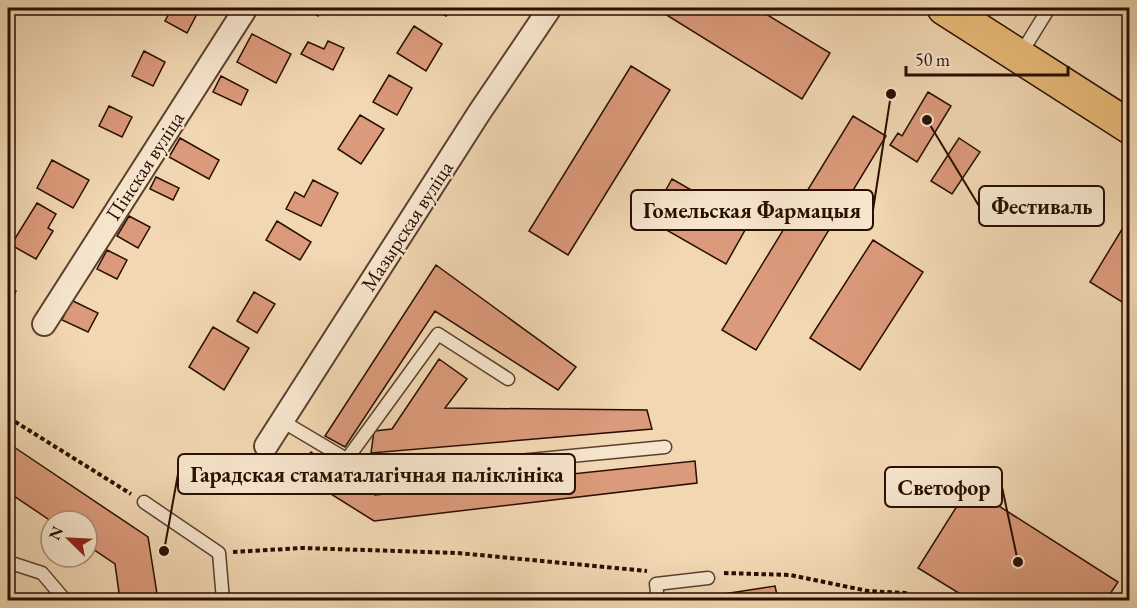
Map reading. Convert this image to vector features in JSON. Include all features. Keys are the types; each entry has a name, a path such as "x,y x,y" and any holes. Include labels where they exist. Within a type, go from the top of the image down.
{"main road":[{"path":"944,8 1130,127"}],"street":[{"name":"Пінская вуліца","path":"44,324 246,8"},
{"name":"Мазырская вуліца","path":"266,446 473,123 550,8"}],"lane":[{"path":"1019,56 1049,8"},
{"path":"347,459 438,334 508,380"},
{"path":"282,421 373,475 665,447"},
{"path":"144,502 219,553 223,600"},
{"path":"8,562 42,573 65,600"},
{"path":"658,600 656,584 713,575"}],"path":[{"path":"8,419 144,502"},
{"path":"219,553 302,548 458,552 658,572"},
{"path":"713,575 790,574 868,591 905,593 924,600"}],"building":[{"path":"21,8 36,8 31,14"},
{"path":"172,8 200,8 187,33 165,21"},
{"path":"305,8 323,8 318,16"},
{"path":"432,8 452,8 446,16"},
{"path":"669,8 756,8 830,53 802,99 665,14"},
{"path":"1015,8 1028,8 1025,13"},
{"path":"414,26 442,44 426,71 397,53"},
{"path":"252,34 291,54 276,83 237,62"},
{"path":"328,41 344,48 333,70 301,54 308,42 324,49"},
{"path":"144,51 165,62 153,86 132,76"},
{"path":"631,66 670,90 568,255 529,231"},
{"path":"389,75 412,88 397,115 373,102"},
{"path":"221,76 248,90 241,105 213,92"},
{"path":"928,92 951,106 917,162 890,145 898,133 902,136"},
{"path":"109,106 132,117 122,137 99,126"},
{"path":"360,115 384,129 361,164 338,149"},
{"path":"853,116 886,136 756,350 722,330"},
{"path":"180,138 219,160 209,179 169,157"},
{"path":"959,138 980,152 952,194 931,181"},
{"path":"52,160 89,180 73,208 37,188"},
{"path":"156,177 179,188 173,200 150,189"},
{"path":"672,179 749,223 726,264 649,220"},
{"path":"313,180 338,193 321,226 286,209 295,192 304,197"},
{"path":"37,203 56,214 48,228 53,231 36,259 11,245"},
{"path":"129,216 150,227 138,248 117,236"},
{"path":"277,221 311,242 300,260 266,240"},
{"path":"1124,226 1130,229 1130,307 1090,282"},
{"path":"873,240 923,272 860,370 810,338"},
{"path":"107,250 127,260 117,279 97,269"},
{"path":"436,265 576,367 558,390 435,311 345,447 325,436"},
{"path":"8,286 16,291 8,306"},
{"path":"254,292 275,304 257,333 237,321"},
{"path":"71,300 98,313 88,332 62,320"},
{"path":"213,327 249,348 224,390 189,367"},
{"path":"439,359 467,379 445,408 647,410 652,429 371,453 374,431 392,429"},
{"path":"8,443 148,537 158,600 120,600 115,564 99,553 99,509 39,509 39,513 8,492"},
{"path":"311,452 375,495 695,461 697,483 374,521 296,472"},
{"path":"969,487 1118,582 1106,600 970,600 918,568"},
{"path":"775,586 778,600 684,600"}],"place":[{"name":"Гомельская Фармацыя","path":"891,94"},
{"name":"Фестиваль","path":"927,120"},
{"name":"Гарадская стаматалагічная паліклініка","path":"164,551"},
{"name":"Светофор","path":"1018,562"}]}
